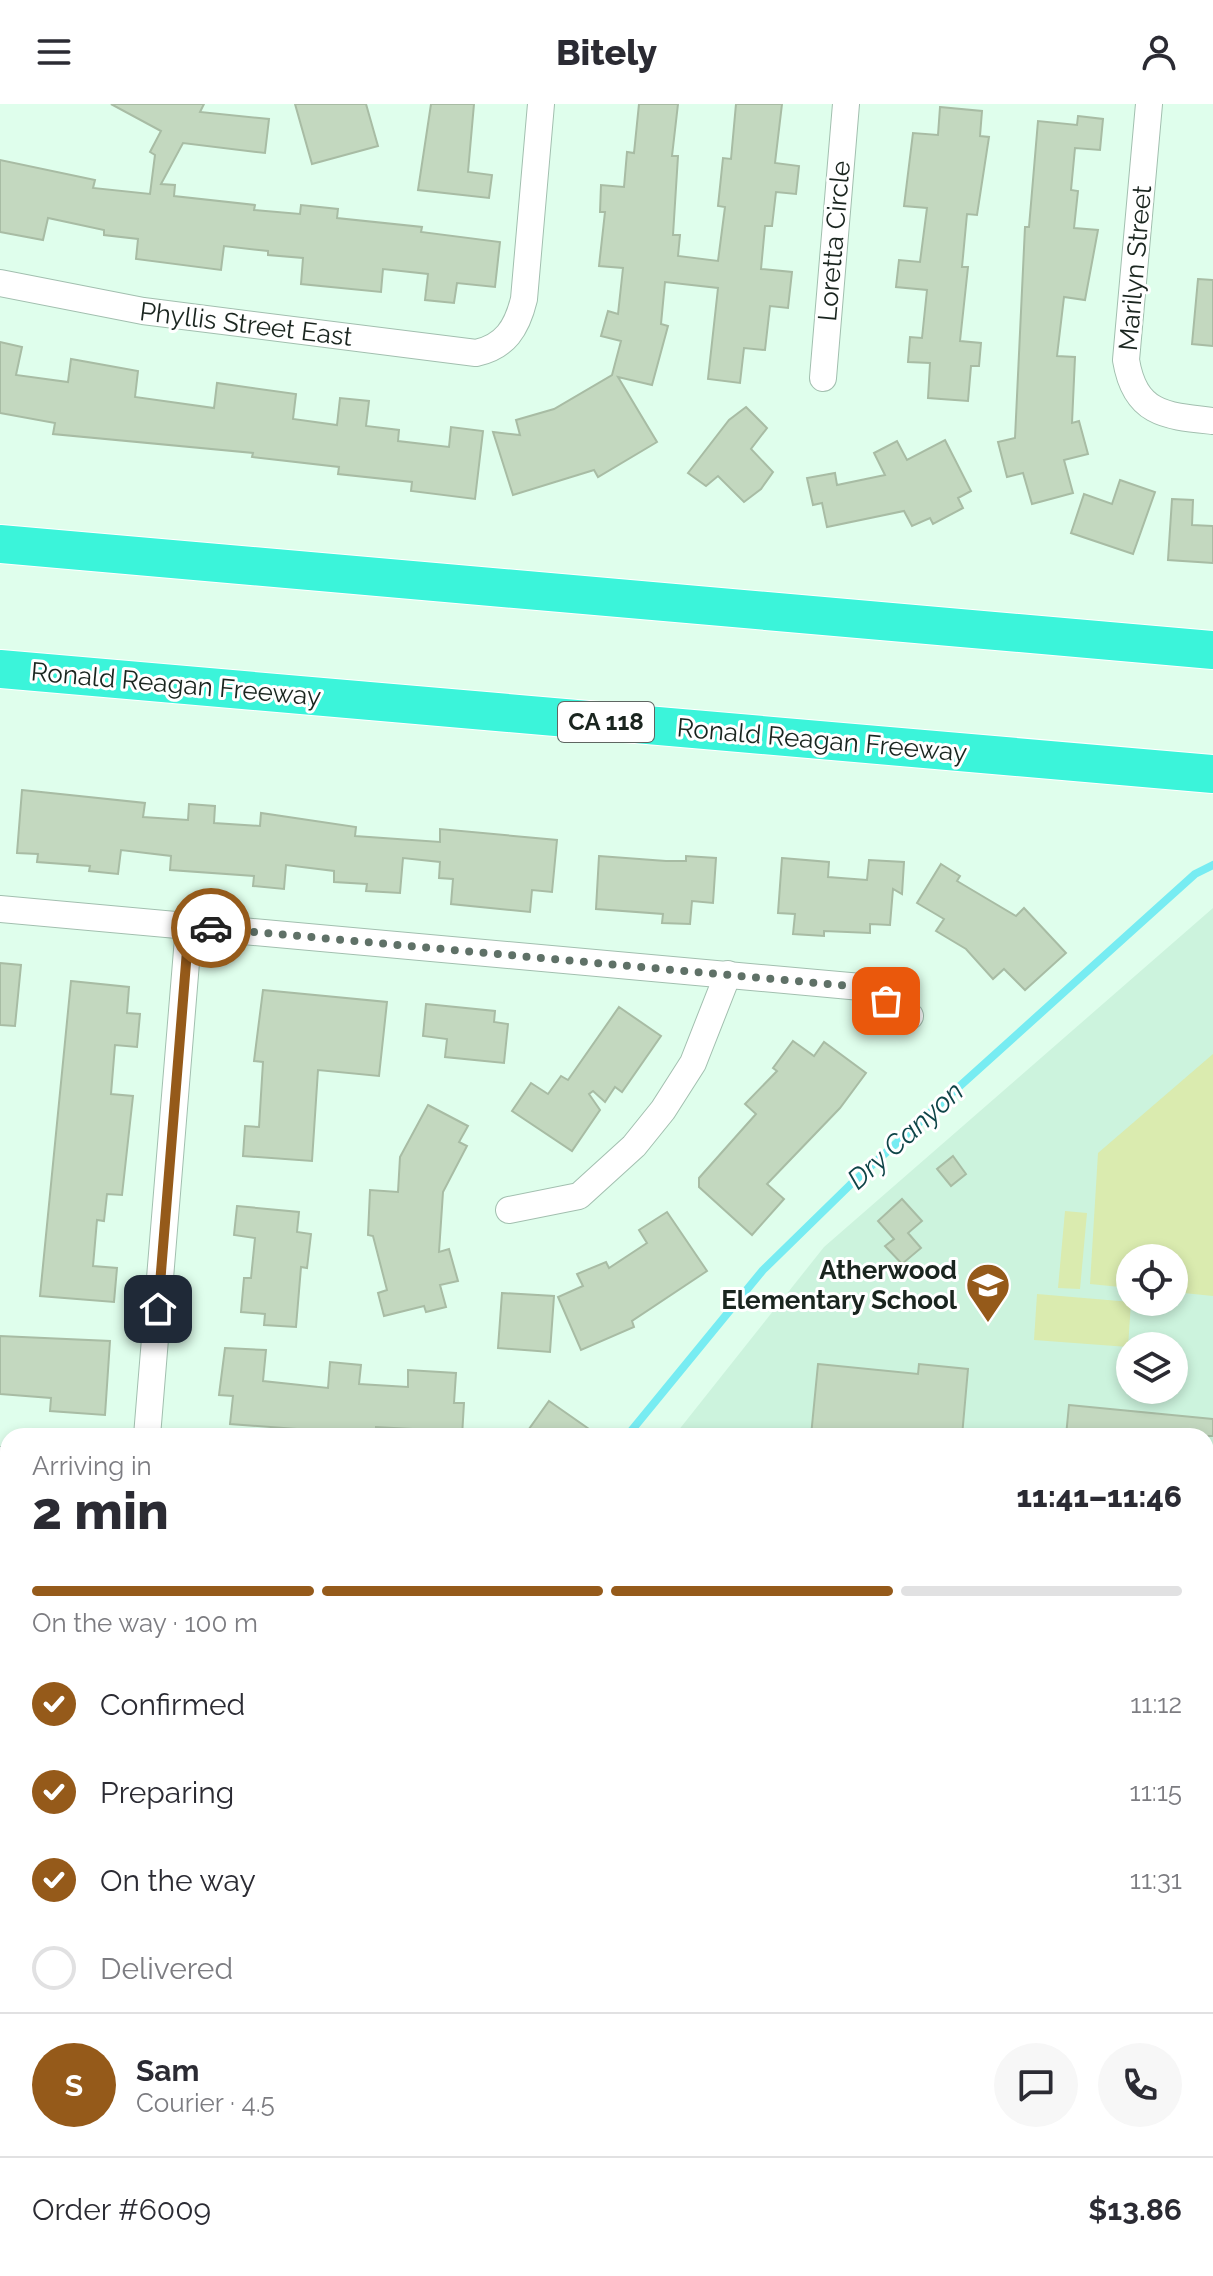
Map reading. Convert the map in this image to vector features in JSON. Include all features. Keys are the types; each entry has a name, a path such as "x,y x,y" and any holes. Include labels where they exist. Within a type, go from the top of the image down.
{"highway":[{"path":"0,518 83,552"},
{"path":"0,544 1213,650"},
{"name":"Ronald Reagan Freeway","path":"0,669 1213,774"}],"street":[{"name":"Phyllis Street East","path":"0,283 143,311 476,353 492,350 508,337 519,319 524,299 541,104"},
{"name":"Loretta Circle","path":"823,378 846,104"},
{"name":"Marilyn Street","path":"1149,104 1126,360 1130,383 1143,402 1160,413 1213,421"},
{"path":"0,909 861,987 910,1016"},
{"path":"148,1428 189,926"},
{"path":"509,1210 579,1196 634,1146 663,1110 693,1063 728,974"}],"shaded area":[{"name":"Atherwood Elementary School","path":"1213,908 1213,1428 680,1428 824,1247"}],"green space":[{"path":"1213,1054 1213,1296 1188,1293 1188,1244 1116,1244 1116,1287 1090,1284 1098,1153"},
{"path":"1065,1211 1087,1213 1080,1289 1058,1288"},
{"path":"1037,1294 1116,1301 1116,1316 1130,1316 1129,1332 1116,1332 1116,1346 1034,1340"}],"building":[{"path":"111,104 204,104 200,112 269,119 265,153 183,143 161,184 175,185 174,196 255,205 254,210 300,214 301,205 338,209 337,218 422,227 421,232 500,242 495,287 457,283 454,303 425,300 428,274 383,269 381,292 301,284 303,258 268,255 268,251 224,246 221,270 136,259 138,239 104,235 104,230 48,218 43,240 0,232 0,160 95,180 93,188 150,194 155,155 150,152 161,131"},
{"path":"295,104 366,104 378,146 312,164"},
{"path":"431,104 474,104 468,172 492,175 489,198 418,190"},
{"path":"639,104 678,104 672,156 678,156 673,235 680,235 678,256 718,261 725,207 718,206 723,158 731,159 736,104 782,104 775,163 799,166 796,194 776,192 772,226 765,226 761,269 792,272 788,308 770,306 765,350 744,348 740,383 708,379 718,288 665,282 661,324 668,326 652,385 618,377 657,442 598,477 594,470 513,495 493,432 520,435 516,420 554,409 612,375 621,341 601,336 608,311 618,314 623,268 599,266 605,212 600,212 601,185 624,187 627,152 634,153"},
{"path":"940,107 982,111 980,136 989,137 977,215 967,214 962,267 968,267 960,341 981,343 979,366 971,366 968,401 928,398 930,363 908,362 910,337 922,338 927,290 896,287 899,260 920,262 927,208 904,206 913,133 938,135"},
{"path":"1078,116 1103,119 1100,150 1075,148 1071,190 1078,191 1074,228 1098,230 1085,300 1064,297 1057,356 1075,357 1072,423 1079,421 1088,454 1064,460 1073,493 1032,504 1023,473 1007,477 998,442 1015,438 1025,227 1029,227 1038,121 1077,125"},
{"path":"1198,279 1213,280 1213,346 1192,344"},
{"path":"0,342 22,347 16,375 68,382 71,359 138,371 135,397 214,408 217,383 296,394 293,419 337,425 340,398 369,401 366,426 399,430 398,441 449,447 451,427 483,431 475,499 411,491 412,482 338,474 339,467 252,457 253,453 53,434 55,423 0,413"},
{"path":"746,407 767,428 751,449 773,472 761,489 744,502 718,476 706,486 688,473 729,420"},
{"path":"945,440 971,491 958,498 963,508 933,524 930,518 912,526 904,511 827,527 822,503 813,505 807,478 835,473 837,485 885,475 874,453 897,441 907,460"},
{"path":"1120,480 1155,492 1133,554 1071,533 1084,494 1112,504"},
{"path":"1172,499 1193,500 1192,525 1213,526 1213,563 1168,560"},
{"path":"22,790 145,803 143,817 188,820 189,804 215,806 214,823 260,826 261,813 356,827 355,836 440,842 440,829 557,840 552,892 532,890 530,912 451,904 453,879 439,878 440,862 403,858 400,893 366,891 367,884 334,882 334,871 286,865 284,889 253,886 254,876 170,870 171,856 121,850 118,874 89,871 90,866 37,862 38,854 17,853"},
{"path":"599,856 666,861 686,861 686,856 716,858 713,903 692,901 690,924 662,923 663,914 596,909"},
{"path":"782,858 829,862 828,877 867,880 869,860 904,862 902,894 893,889 890,925 870,924 870,933 824,931 824,936 793,934 795,914 778,913"},
{"path":"941,864 960,876 957,881 1016,916 1024,908 1066,953 1025,990 1004,969 993,979 966,949 936,931 944,919 917,903"},
{"path":"0,963 21,965 15,1026 0,1025"},
{"path":"71,981 129,987 127,1013 140,1014 137,1047 115,1045 111,1094 133,1096 122,1195 107,1194 104,1221 97,1220 93,1266 117,1268 114,1302 40,1296"},
{"path":"263,990 387,1002 379,1076 318,1070 312,1161 243,1156 245,1126 259,1127 263,1062 254,1061"},
{"path":"426,1004 495,1011 494,1022 508,1024 504,1063 445,1057 447,1039 423,1036"},
{"path":"619,1007 661,1036 622,1092 615,1087 605,1102 593,1091 589,1094 600,1110 572,1151 512,1111 531,1083 548,1094 561,1076 568,1080"},
{"path":"793,1041 814,1056 824,1042 866,1073 840,1108 767,1184 784,1199 752,1235 699,1187 699,1178 756,1114 745,1104 777,1071 773,1068"},
{"path":"428,1105 468,1126 459,1142 467,1146 443,1192 439,1252 449,1249 458,1281 440,1285 446,1307 426,1312 424,1306 384,1316 378,1293 387,1290 373,1236 368,1235 370,1190 398,1192 400,1157"},
{"path":"953,1156 966,1174 951,1186 937,1169"},
{"path":"902,1199 922,1221 908,1233 921,1248 902,1264 885,1246 894,1239 878,1221"},
{"path":"237,1206 299,1212 297,1232 311,1234 307,1268 301,1267 296,1327 264,1325 265,1314 241,1312 244,1278 251,1278 255,1238 234,1235"},
{"path":"667,1212 707,1271 632,1321 634,1327 581,1350 558,1297 583,1286 577,1274 606,1262 609,1268 647,1243 639,1230"},
{"path":"502,1293 554,1296 550,1352 498,1348"},
{"path":"0,1336 110,1341 105,1415 50,1411 51,1398 0,1394"},
{"path":"225,1348 266,1350 263,1381 328,1388 330,1362 361,1365 359,1384 408,1387 408,1370 456,1373 454,1403 464,1403 462,1428 283,1428 230,1424 233,1396 219,1395"},
{"path":"818,1364 918,1374 919,1364 968,1369 963,1428 812,1428"},
{"path":"549,1401 588,1428 530,1428"},
{"path":"1069,1405 1213,1419 1213,1428 1067,1428"}],"waterway":[{"name":"Dry Canyon","path":"634,1428 763,1270 850,1185 1195,874 1213,865"}],"way so far":[{"path":"211,928 861,987 886,1001"}],"place":[{"name":"Atherwood Elementary School","path":"988,1324"}],"route":[{"path":"158,1309 189,926 211,928"}]}
